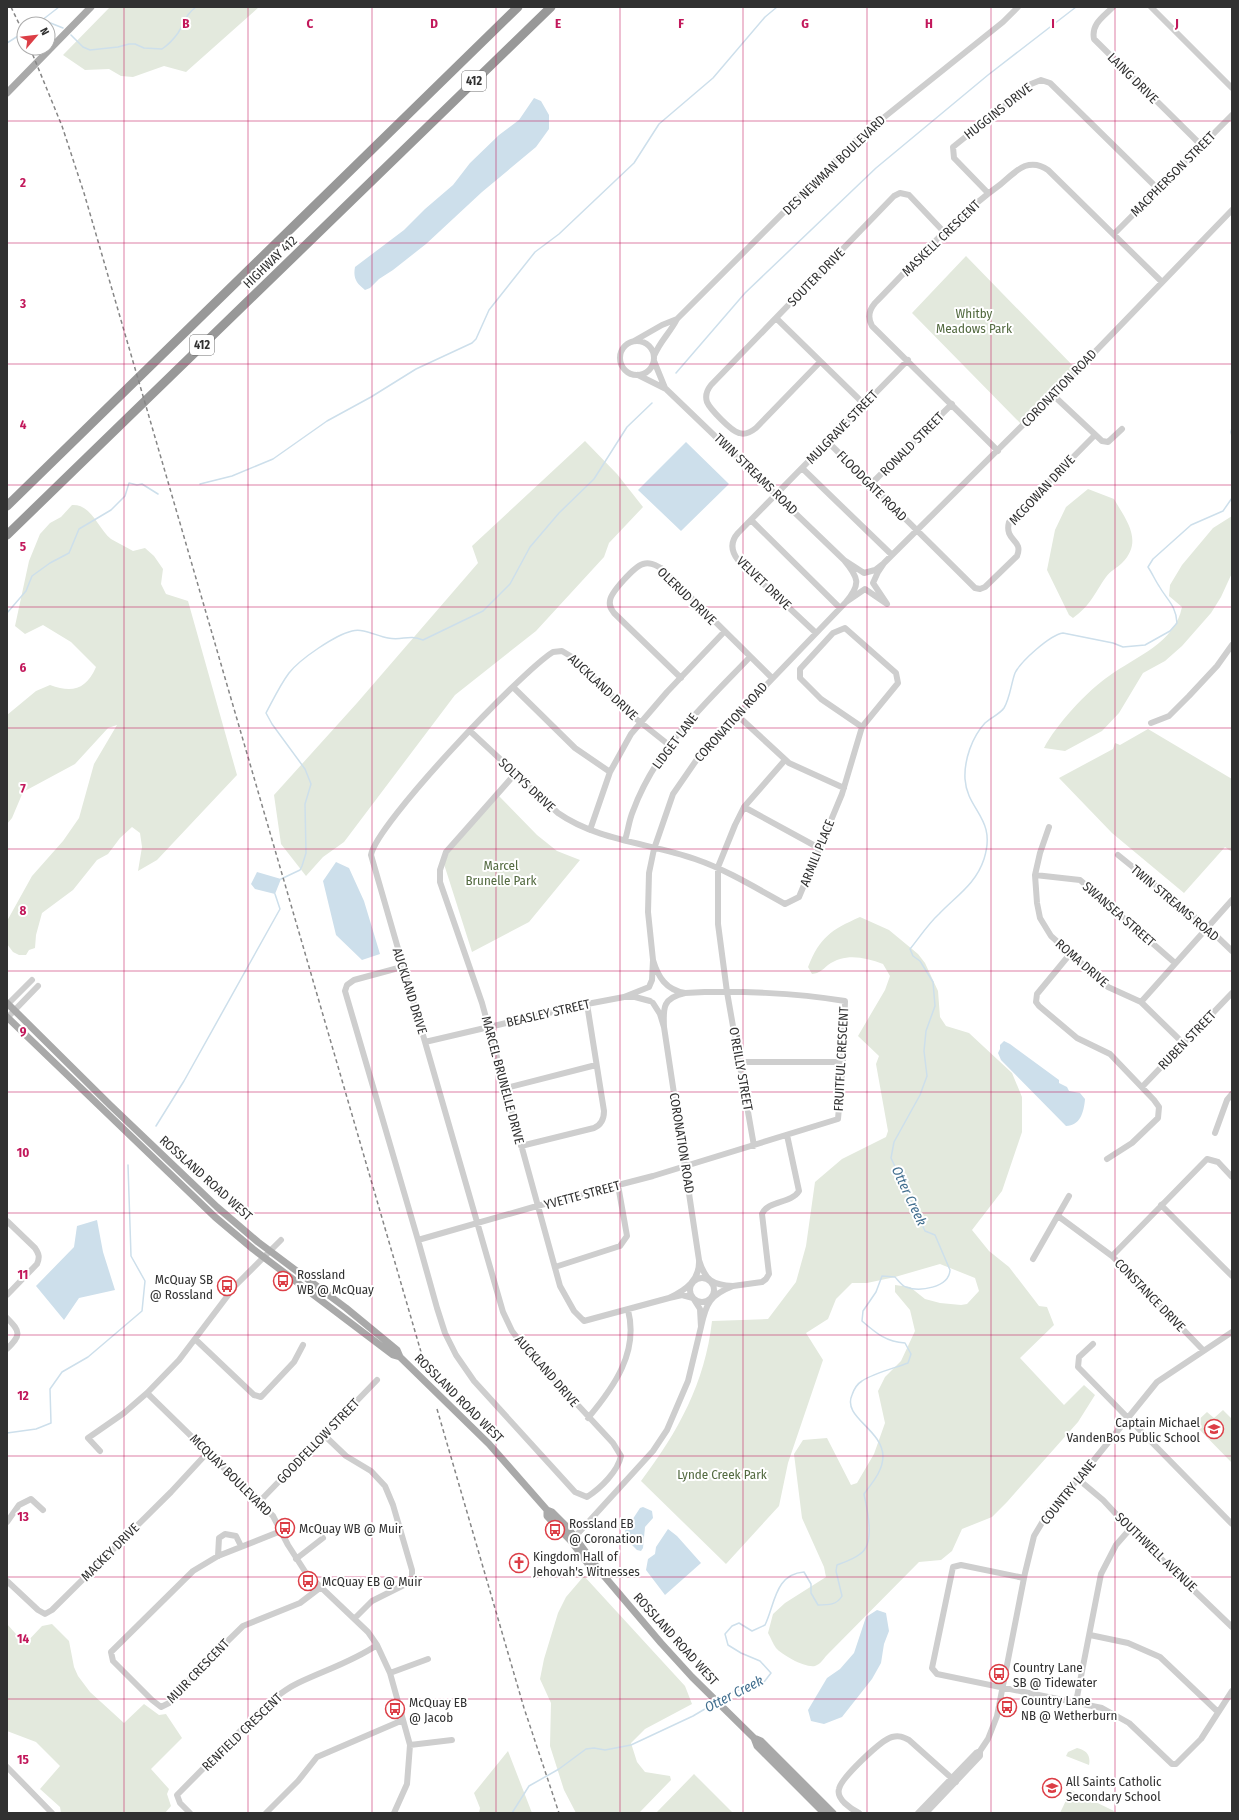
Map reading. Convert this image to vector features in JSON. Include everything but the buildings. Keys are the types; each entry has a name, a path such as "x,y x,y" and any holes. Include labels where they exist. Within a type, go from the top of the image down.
{"highway":[{"name":"HIGHWAY 412","path":"7,506 518,7"},
{"name":"HIGHWAY 412","path":"7,535 551,7"}],"main road":[{"path":"7,93 91,7"},
{"name":"ROSSLAND ROAD WEST","path":"7,1004 15,1010 217,1207 270,1251 397,1350 400,1358"},
{"name":"ROSSLAND ROAD WEST","path":"7,1017 187,1192 264,1257 393,1355 400,1358 489,1444 547,1510 552,1512 661,1643 754,1738 761,1741 833,1813"},
{"name":"ROSSLAND ROAD WEST","path":"754,1738 757,1746 824,1813"}],"street":[{"name":"DES NEWMAN BOULEVARD","path":"654,359 659,344 672,330 677,319 857,139 1003,22 1018,7"},
{"name":"LAING DRIVE","path":"1113,7 1094,26 1092,31 1094,39 1201,145"},
{"path":"1151,7 1232,88"},
{"name":"HUGGINS DRIVE","path":"988,193 954,158 953,147 1031,84 1041,80 1050,83 1158,189"},
{"name":"MACPHERSON STREET","path":"1114,234 1232,115"},
{"name":"MASKELL CRESCENT","path":"998,451 908,360 872,326 869,318 869,312 875,303 944,232 988,193 1023,167 1030,165 1042,166 1048,170 1162,282"},
{"name":"SOUTER DRIVE","path":"776,318 897,194 904,193 909,195 944,232"},
{"name":"CORONATION ROAD","path":"864,573 875,570 884,563 918,531 1053,395 1232,210"},
{"path":"820,362 752,432 738,433 733,430 707,402 706,394 708,389 776,318 864,404"},
{"name":"DES NEWMAN BOULEVARD","path":"633,342 662,325 677,319"},
{"path":"639,341 649,346 654,359 648,371 638,375 628,372 624,368 620,358 624,348 633,342 639,341"},
{"name":"TWIN STREAMS ROAD","path":"654,359 666,389"},
{"name":"MULGRAVE STREET","path":"777,494 908,360"},
{"name":"TWIN STREAMS ROAD","path":"638,375 666,389 844,560 855,574 857,582"},
{"path":"1053,395 1094,436 1102,441 1108,442 1122,429"},
{"name":"RONALD STREET","path":"871,484 952,404"},
{"name":"MCGOWAN DRIVE","path":"918,531 975,588 980,589 985,587 1017,556 1019,551 1017,544 1009,536 1007,530 1009,522 1094,436"},
{"name":"FLOODGATE ROAD","path":"827,442 918,531"},
{"path":"802,468 892,555"},
{"name":"VELVET DRIVE","path":"777,494 736,535 732,546 734,556 816,633"},
{"path":"751,520 840,608"},
{"name":"TWIN STREAMS ROAD","path":"844,560 864,573"},
{"name":"OLERUD DRIVE","path":"681,678 611,609 610,602 612,595 636,568 641,565 650,563 661,568 772,678"},
{"name":"CORONATION ROAD","path":"873,583 884,563"},
{"path":"864,573 872,576 873,583 888,604 865,589 860,588 857,582 860,575 864,573"},
{"name":"CORONATION ROAD","path":"649,987 652,980 653,960 648,912 650,873 654,849 673,794 702,752 846,602 854,593 857,582"},
{"path":"865,589 870,588 873,583"},
{"name":"CORONATION ROAD","path":"846,602 865,589"},
{"name":"ARMILI PLACE","path":"625,840 654,849 694,858 718,867 785,904 799,897 844,788 862,727 898,683 896,673 846,628 833,633 800,669 800,678 821,699 862,727"},
{"path":"590,830 610,772 631,734 724,632"},
{"path":"1152,724 1169,716 1190,696 1217,666 1232,645"},
{"name":"AUCKLAND DRIVE","path":"418,1240 445,1333 456,1355 474,1381 575,1492 587,1497 593,1493 619,1465 621,1456 613,1443 588,1418 525,1348 512,1331 503,1312 402,967 371,855 372,849 379,836 415,792 470,731 513,687 553,652 562,652 572,657 641,722 669,745"},
{"name":"LIDGET LANE","path":"625,840 632,813 638,798 652,771 669,745 688,721 750,657"},
{"path":"513,687 575,748 610,772"},
{"path":"737,715 789,763 844,788"},
{"name":"SOLTYS DRIVE","path":"470,731 558,813 572,823 625,840"},
{"path":"718,867 744,807 785,760"},
{"name":"MARCEL BRUNELLE DRIVE","path":"515,774 450,846 443,857 440,870 440,882 489,1027 560,1286 574,1310 584,1321 682,1295 693,1298"},
{"path":"744,807 819,848"},
{"name":"ROMA DRIVE","path":"1049,827 1035,875 1037,903 1040,918 1051,936 1108,987 1141,1002 1184,1044"},
{"name":"TWIN STREAMS ROAD","path":"1118,855 1207,927 1232,951"},
{"name":"O'REILLY STREET","path":"718,867 718,924 727,992 754,1146"},
{"name":"SWANSEA STREET","path":"1035,875 1080,880 1175,963"},
{"path":"1141,1002 1232,900"},
{"path":"1070,954 1037,994 1036,1002 1077,1038 1110,1054 1159,1107 1158,1118 1132,1143 1107,1159"},
{"name":"CORONATION ROAD","path":"653,960 657,972 666,984"},
{"path":"402,967 354,980 347,985 345,991 418,1240"},
{"path":"7,1004 32,980"},
{"path":"655,982 666,984 670,995 667,1001 660,1005 651,1002 647,994 649,987 655,982"},
{"name":"FRUITFUL CRESCENT","path":"666,984 674,991 685,993 727,992 824,998 845,1001 843,1062 838,1119 686,1166"},
{"path":"7,1017 38,986"},
{"name":"BEASLEY STREET","path":"624,998 649,987"},
{"name":"FRUITFUL CRESCENT","path":"667,1001 675,996 685,993"},
{"name":"RUBEN STREET","path":"1142,1087 1232,993"},
{"name":"BEASLEY STREET","path":"425,1042 587,1004 635,996 651,1002"},
{"name":"CORONATION ROAD","path":"667,1001 663,1013 664,1027 699,1260 699,1268 692,1283"},
{"name":"CORONATION ROAD","path":"651,1002 660,1014 664,1027"},
{"path":"521,1146 594,1128 600,1123 604,1116 587,1004"},
{"path":"739,1062 843,1062"},
{"path":"506,1088 596,1065"},
{"path":"1215,1133 1227,1100 1232,1094"},
{"path":"701,1327 700,1309 690,1291 692,1283 698,1278 710,1280 720,1285 735,1285 762,1282 769,1274 762,1214 768,1207 795,1197 799,1191 787,1134"},
{"name":"CONSTANCE DRIVE","path":"1203,1350 1112,1256 1207,1159 1218,1162 1232,1177"},
{"name":"YVETTE STREET","path":"418,1240 686,1166"},
{"path":"555,1267 614,1248 624,1242 627,1236 618,1185"},
{"path":"1033,1259 1069,1196"},
{"path":"1161,1205 1232,1276"},
{"path":"1058,1216 1112,1256"},
{"path":"7,1221 35,1248 39,1258 37,1264 7,1295"},
{"path":"100,1451 88,1438 124,1413 147,1393 179,1360 236,1286 281,1240"},
{"name":"CORONATION ROAD","path":"699,1260 710,1280"},
{"path":"573,1539 653,1451 667,1430 688,1381 706,1307 713,1295 714,1287 710,1280"},
{"name":"MARCEL BRUNELLE DRIVE","path":"669,1298 683,1291 692,1283"},
{"path":"693,1298 700,1302 711,1299 722,1290 735,1285"},
{"path":"588,1418 620,1375 628,1355 630,1332 628,1310"},
{"path":"7,1318 16,1327 18,1335 16,1340 7,1349"},
{"name":"COUNTRY LANE","path":"918,1813 980,1756 980,1751 988,1739 997,1716 1004,1688 1024,1578 1034,1536 1049,1511 1078,1480 1158,1382 1203,1350 1232,1332"},
{"path":"195,1339 254,1395 261,1397 294,1362 303,1345"},
{"path":"1093,1344 1079,1358 1078,1367 1232,1524"},
{"name":"GOODFELLOW STREET","path":"260,1501 377,1380"},
{"name":"MCQUAY BOULEVARD","path":"147,1393 260,1501 273,1516 296,1559 321,1588 368,1632 377,1645 390,1673 410,1745 407,1784 394,1813"},
{"path":"324,1435 346,1456 371,1470 385,1486 393,1505 412,1570 412,1581 372,1601 354,1619"},
{"name":"MACKEY DRIVE","path":"7,1581 38,1610 45,1614 52,1610 171,1492 208,1452"},
{"name":"SOUTHWELL AVENUE","path":"1078,1480 1103,1500 1130,1529 1232,1627"},
{"path":"7,1522 19,1505 30,1499 43,1510"},
{"path":"1076,1702 1101,1574 1116,1545 1130,1529"},
{"name":"MUIR CRESCENT","path":"281,1531 218,1556 194,1571 111,1652 113,1661 152,1700 161,1706 168,1703 194,1674 243,1626 300,1603 321,1588"},
{"path":"218,1556 219,1538 225,1534 236,1536 241,1546"},
{"path":"296,1559 323,1538"},
{"path":"1024,1578 961,1565 953,1567 932,1668 937,1674 1102,1708 1116,1714 1130,1723 1172,1764 1176,1764 1201,1739 1232,1691"},
{"path":"1090,1635 1128,1643 1160,1657 1218,1712"},
{"name":"RENFIELD CRESCENT","path":"190,1813 180,1803 177,1795 267,1704 297,1683 358,1658 377,1645"},
{"path":"390,1673 428,1659"},
{"path":"266,1813 298,1781 317,1757 403,1720"},
{"path":"859,1813 845,1803 839,1796 839,1788 848,1775 883,1741 891,1737 901,1736 909,1740 954,1780"},
{"path":"410,1745 452,1740"},
{"path":"7,1767 52,1813"},
{"name":"COUNTRY LANE","path":"926,1813 954,1780"}],"green space":[{"path":"110,7 259,7 186,72 164,66 133,77 121,76 109,69 85,70 63,55"},
{"name":"Whitby Meadows Park","path":"966,256 1077,370 1023,426 912,313"},
{"path":"585,441 617,474 643,507 609,543 604,557 536,631 455,695 344,842 323,857 306,876 281,844 274,795 357,703 478,563 472,546"},
{"path":"1088,489 1114,499 1131,531 1132,547 1122,563 1108,575 1088,604 1073,618 1069,615 1047,570 1055,530 1066,507"},
{"path":"72,505 85,508 106,535 111,539 133,551 145,548 154,556 163,569 161,584 166,594 188,601 237,775 157,860 138,871 142,847 140,833 132,827 120,838 108,854 97,860 73,890 42,913 36,935 35,948 29,950 26,955 19,955 13,952 7,944 7,921 32,876 63,841 79,818 94,764 117,725 108,728 75,764 23,792 12,818 7,824 7,715 36,691 50,685 65,689 78,688 88,681 96,667 71,642 43,625 25,634 15,626 29,561 40,534 50,523 61,517"},
{"path":"1232,516 1232,573 1221,597 1211,613 1182,646 1165,661 1143,673 1119,713 1102,731 1065,751 1044,748 1064,719 1091,690 1100,682 1163,640 1178,620 1182,607 1169,596 1170,585 1182,565 1213,528"},
{"path":"1148,729 1232,779 1232,852 1225,847 1184,893 1112,833 1059,778 1113,749 1115,743 1120,745"},
{"name":"Marcel Brunelle Park","path":"498,795 537,835 557,851 580,860 529,922 472,952 443,861 449,849"},
{"name":"Lynde Creek Park","path":"860,917 889,930 918,954 925,963 938,991 940,1017 946,1026 969,1033 1012,1073 1022,1097 1022,1132 1002,1191 972,1230 989,1251 1009,1267 1039,1306 1047,1307 1054,1325 1020,1358 1064,1405 1084,1385 1095,1395 1078,1422 992,1517 962,1529 952,1551 941,1560 919,1562 820,1663 815,1666 811,1666 794,1660 779,1651 768,1633 773,1614 785,1603 826,1577 824,1567 802,1518 794,1454 803,1440 827,1438 851,1485 857,1483 874,1454 885,1423 878,1391 885,1377 901,1361 915,1331 910,1310 895,1292 895,1285 910,1287 925,1299 940,1303 961,1305 967,1304 979,1291 975,1278 940,1264 895,1277 867,1283 852,1283 836,1299 828,1319 806,1333 823,1360 788,1463 779,1506 726,1564 641,1481 667,1444 688,1406 703,1365 712,1321 768,1319 796,1282 806,1246 815,1182 842,1159 886,1137 888,1131 876,1064 879,1056 858,1036 885,990 890,976 883,964 855,957 834,961 819,972 812,974 808,967 812,957 822,941 841,926"},
{"path":"1223,1410 1232,1419 1232,1463 1194,1424 1207,1412 1214,1418"},
{"path":"584,1576 685,1686 692,1704 645,1729 631,1743 637,1762 645,1772 670,1776 671,1780 639,1813 576,1813 564,1790 550,1746 551,1703 540,1679 544,1659 558,1613 566,1597"},
{"path":"7,1624 25,1644 42,1626 52,1624 69,1641 74,1667 78,1676 90,1692 124,1723 144,1704 159,1715 166,1714 182,1738 151,1769 169,1789 167,1794 171,1806 165,1813 61,1813 60,1807 40,1789 60,1766 36,1742 7,1731"},
{"path":"1077,1748 1083,1750 1087,1754 1089,1758 1089,1765 1066,1756 1068,1752"},
{"path":"508,1751 532,1813 479,1813 480,1808 474,1793"},
{"path":"694,1774 733,1813 656,1813"},
{"path":"1071,1790 1114,1811 1113,1813 1060,1813"}],"water":[{"path":"534,98 541,101 549,115 549,129 536,147 482,192 426,244 379,279 370,288 365,290 357,283 354,274 355,267 404,230 425,209 453,185 470,163 499,135 519,120"},
{"path":"686,442 729,484 681,531 638,490"},
{"path":"336,862 349,868 364,901 380,954 362,960 336,935 323,881"},
{"path":"257,872 281,879 275,894 255,889 251,884"},
{"path":"1004,1041 1059,1080 1059,1083 1067,1087 1069,1091 1080,1093 1085,1099 1084,1109 1075,1124 1066,1126 1001,1060 998,1053 1000,1045"},
{"path":"97,1220 103,1252 115,1290 79,1298 64,1320 36,1286 74,1247 77,1226"},
{"path":"643,1507 652,1511 653,1518 645,1527 643,1548 641,1551 637,1550 626,1539 625,1531 640,1508"},
{"path":"668,1529 677,1536 701,1563 665,1595 646,1570 648,1559 655,1554 656,1547"},
{"path":"877,1610 886,1613 889,1631 884,1644 881,1663 872,1679 842,1717 824,1724 811,1721 808,1710 827,1678 840,1669 854,1653 866,1617"}],"waterway":[{"path":"47,16 59,7"},
{"path":"71,35 83,47 90,50 118,47 129,44 135,44 144,48 162,49 174,38 187,16 196,7"},
{"path":"200,484 232,476 273,459 327,421 371,397 416,369 472,343 476,339 489,310 535,252 559,234 634,163 659,124 713,78 765,17 777,7"},
{"path":"676,373 745,293 876,168 988,75 1076,7"},
{"path":"56,25 63,28"},
{"path":"7,43 16,37"},
{"path":"281,879 300,870 302,866 306,853 305,804 311,784 305,769 272,724 266,713 289,673 294,667 318,648 345,633 356,630 366,631 393,639 418,638 423,640 483,611 510,584 530,547 559,513 594,479 627,427 652,403"},
{"path":"1232,428 1232,436"},
{"path":"7,613 26,591 32,576 50,563 69,553 79,529 111,510 125,496 129,483 137,485 142,484 158,494"},
{"name":"Otter Creek","path":"718,1701 733,1692 764,1682 771,1673 760,1661 741,1653 728,1645 725,1634 732,1626 739,1623 752,1631 765,1625 777,1591 787,1578 794,1574 804,1572 811,1584 811,1593 818,1605 829,1605 835,1603 842,1596 836,1571 837,1565 858,1556 865,1549 868,1543 869,1526 864,1494 874,1481 883,1461 881,1447 876,1438 852,1410 850,1403 852,1395 860,1382 878,1373 908,1363 911,1354 905,1343 887,1339 862,1321 863,1311 876,1292 882,1276 895,1277 906,1287 925,1289 939,1285 945,1281 950,1270 935,1235 925,1231 891,1158 894,1142 920,1095 927,1076 924,1051 926,1031 935,1006 933,982 920,961 913,956 910,949 931,922 971,883 984,859 987,845 987,834 984,824 967,790 965,779 967,757 970,749 980,729 985,723 1004,708 1018,668 1036,649 1051,638 1063,633 1113,643 1123,647 1145,645 1170,631 1177,623 1175,612 1171,603 1148,567 1153,559 1191,525 1223,511 1232,498"},
{"path":"156,1126 184,1081 280,909 275,894"},
{"path":"7,1433 36,1429 51,1423 50,1389 62,1372 88,1357 142,1311 145,1281 131,1256 128,1165"},
{"name":"Otter Creek","path":"512,1813 529,1786 559,1769 586,1749 594,1748 605,1750 631,1745 693,1716 715,1703"}],"railway":[{"path":"11,7 16,17"},
{"path":"33,56 62,126 84,193 421,1352"},
{"path":"437,1409 524,1708 559,1813"}],"place":[{"name":"Rossland WB @ McQuay","path":"283,1281"},
{"name":"McQuay SB @ Rossland","path":"227,1286"},
{"name":"Captain Michael VandenBos Public School","path":"1214,1429"},
{"name":"McQuay WB @ Muir","path":"285,1528"},
{"name":"Rossland EB @ Coronation","path":"555,1530"},
{"name":"Kingdom Hall of Jehovah's Witnesses","path":"519,1563"},
{"name":"McQuay EB @ Muir","path":"308,1581"},
{"name":"Country Lane SB @ Tidewater","path":"999,1674"},
{"name":"Country Lane NB @ Wetherburn","path":"1007,1707"},
{"name":"McQuay EB @ Jacob","path":"395,1709"},
{"name":"All Saints Catholic Secondary School","path":"1052,1788"}]}
